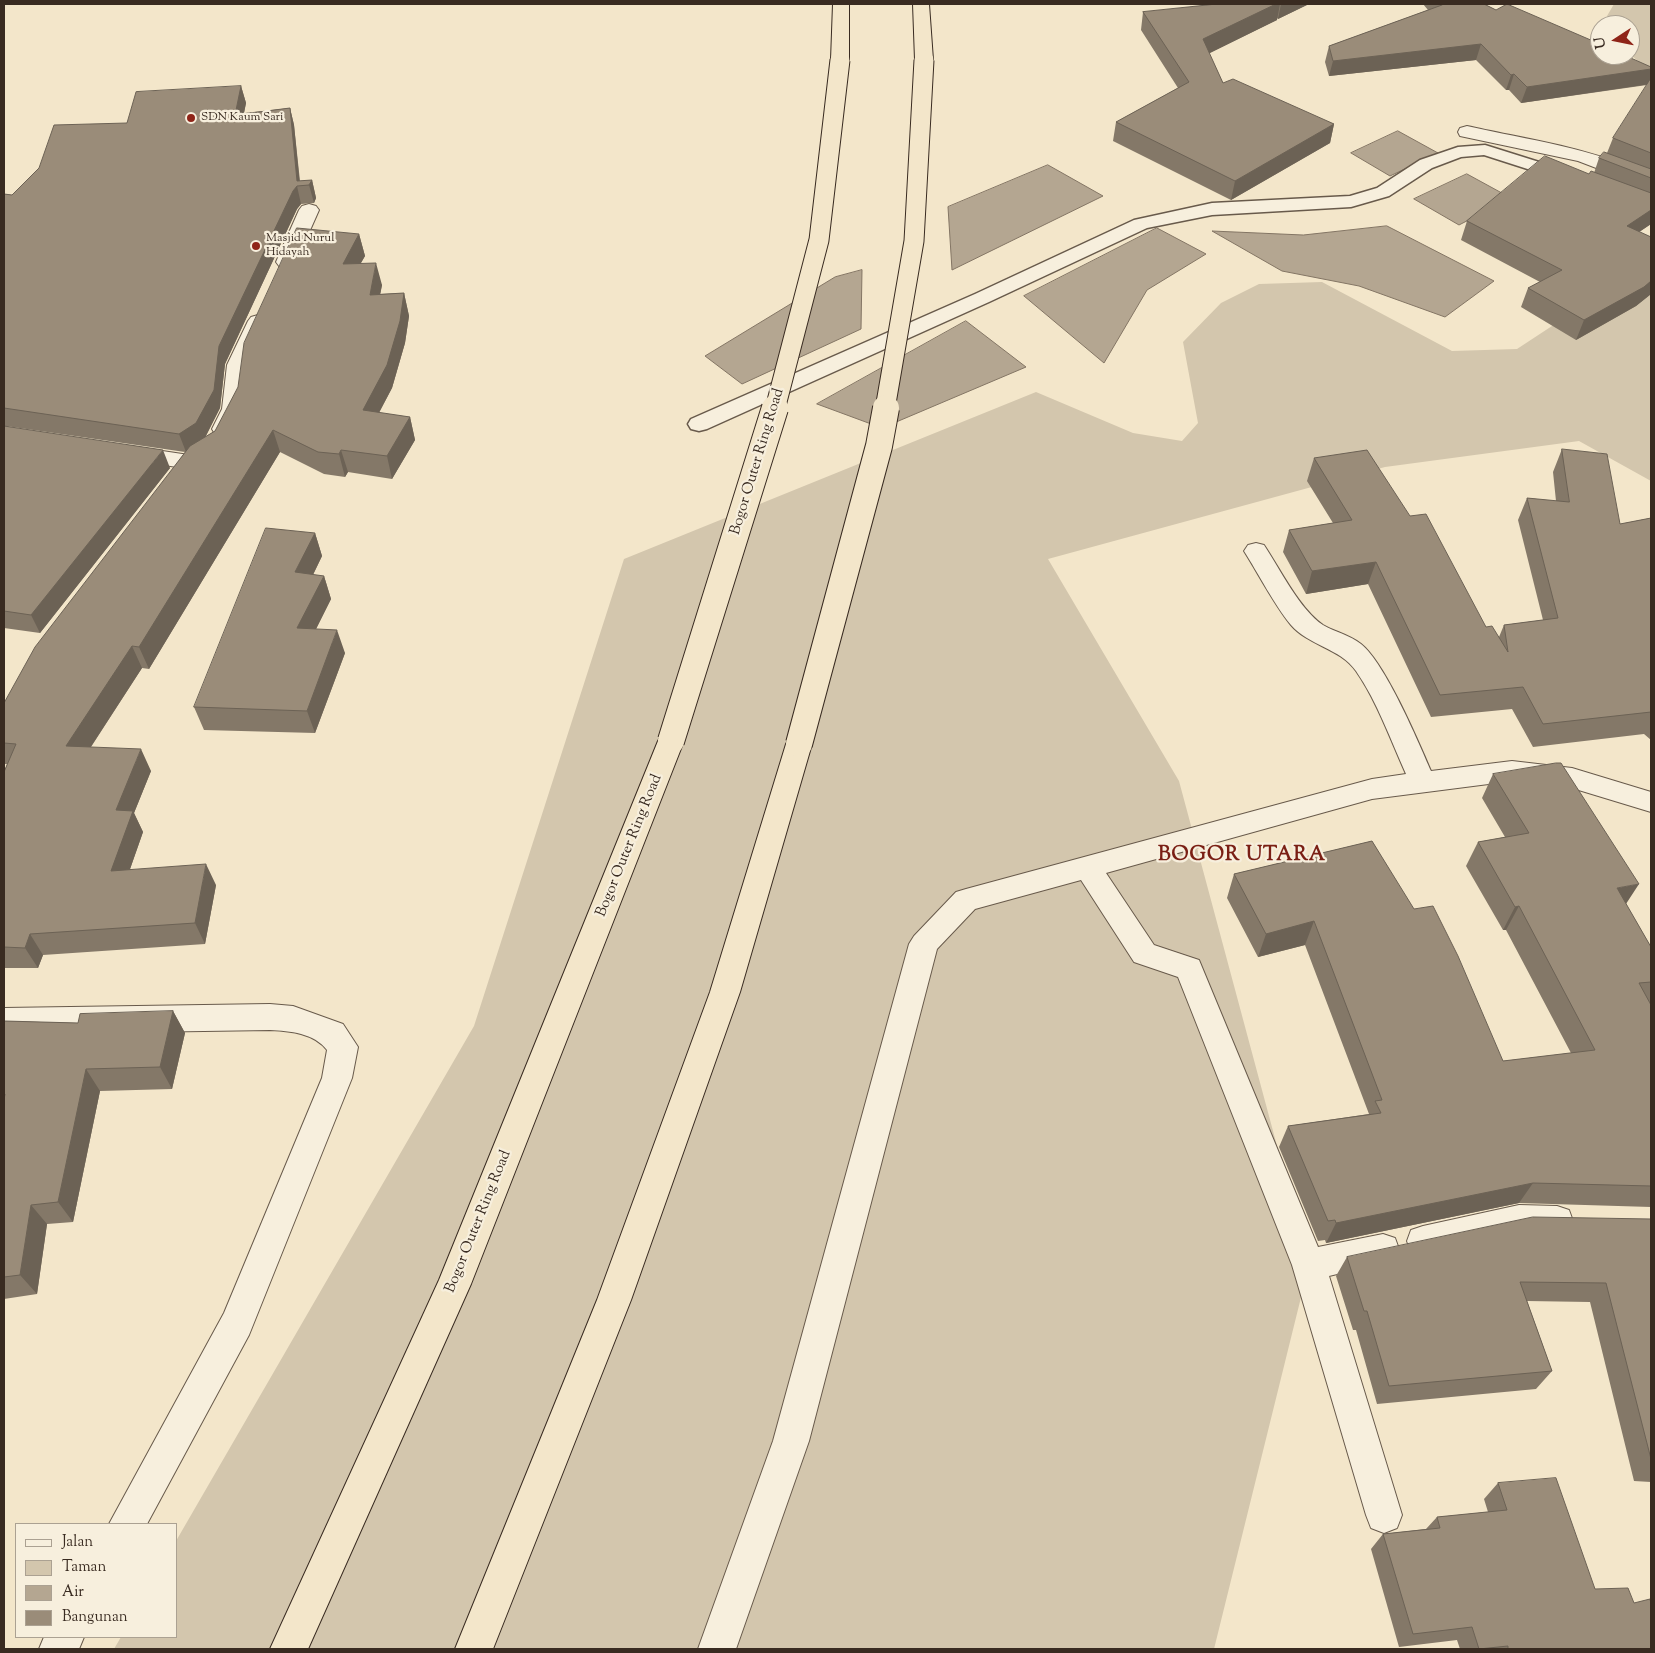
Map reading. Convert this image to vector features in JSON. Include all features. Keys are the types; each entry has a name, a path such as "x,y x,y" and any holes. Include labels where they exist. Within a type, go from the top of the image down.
{"highway":[{"name":"Bogor Outer Ring Road","path":"289,1649 454,1284 671,741 769,431 820,240 840,60 841,4"},
{"path":"474,1649 614,1300 725,992 799,744 879,446 914,241 924,60 921,4"}],"street":[{"path":"1467,132 1596,160 1630,172 1651,183"},
{"path":"171,485 202,454 233,409 238,365 309,210"},
{"path":"111,450 202,454"},
{"path":"1256,551 1300,619 1314,631 1352,650 1366,666 1400,730 1423,784"},
{"path":"717,1649 791,1441 924,944 966,900 1372,789 1423,784 1512,771 1572,778 1651,802"},
{"path":"1088,866 1144,954 1189,969 1309,1265 1384,1515"},
{"path":"4,1021 285,1018 332,1033 343,1047 337,1078 237,1323 128,1523"},
{"path":"1309,1265 1519,1220 1585,1221"},
{"path":"58,1649 64,1638"}],"lane":[{"path":"699,424 982,298 1141,224 1212,209 1351,201 1383,192 1426,164 1458,152 1485,150 1581,181"}],"green space":[{"path":"1614,4 1651,4 1651,73 1640,63 1640,15 1608,15"},
{"path":"1651,261 1651,481 1579,441 1385,467 1048,559 1179,781 1309,1265 1214,1649 114,1649 120,1638 178,1638 178,1538 474,1026 624,559 1036,392 1133,433 1182,441 1198,423 1183,342 1221,303 1259,284 1322,282 1452,351 1517,349"}],"water":[{"path":"1398,131 1438,153 1390,176 1351,153"},
{"path":"1048,165 1103,196 952,270 948,207"},
{"path":"1467,174 1511,198 1459,225 1414,199"},
{"path":"1387,226 1494,281 1445,317 1359,286 1282,271 1212,231 1303,235"},
{"path":"1157,228 1206,254 1147,290 1104,363 1024,296"},
{"path":"862,270 861,329 742,384 705,356 835,277"},
{"path":"966,321 1026,367 882,428 817,404"}],"building":[{"path":"1217,4 1276,4 1203,39 1223,83 1233,79 1334,124 1235,181 1116,122 1189,82 1143,12"},
{"path":"1484,4 1496,10 1507,4 1590,40 1590,65 1640,65 1640,62 1651,67 1651,69 1527,87 1514,74 1511,75 1481,44 1333,61 1329,46 1442,5"},
{"path":"1651,78 1651,153 1613,138"},
{"path":"241,86 235,115 290,108 297,181 312,180 309,185 297,186 293,191 219,346 214,390 196,423 179,434 4,408 4,194 12,195 39,168 54,125 127,123 136,92"},
{"path":"1604,152 1651,169 1651,178 1599,158"},
{"path":"1545,156 1589,174 1591,171 1651,193 1651,210 1627,226 1651,237 1651,281 1644,287 1584,320 1528,288 1562,270 1467,221"},
{"path":"297,228 359,234 343,264 376,263 370,295 404,293 400,321 387,365 363,410 410,417 387,456 341,450 339,454 318,452 273,430 139,647 132,646 66,746 141,749 116,810 133,811 111,871 206,864 195,923 30,934 25,948 4,947 4,772 16,744 4,743 4,703 35,647 190,446 215,431 238,387 244,343"},
{"path":"4,426 163,450 31,615 4,611"},
{"path":"1562,449 1607,454 1620,524 1651,518 1651,712 1543,724 1523,687 1440,695 1376,562 1312,571 1289,530 1352,520 1314,458 1367,450 1410,516 1426,514 1486,627 1492,626 1508,652 1504,625 1558,618 1527,498 1569,502"},
{"path":"266,528 315,533 295,572 324,576 297,628 337,630 307,711 194,707"},
{"path":"1561,763 1639,884 1617,888 1651,947 1651,982 1639,983 1651,1005 1651,1186 1533,1183 1336,1223 1335,1220 1328,1221 1288,1126 1381,1113 1375,1101 1382,1100 1314,921 1266,934 1234,874 1372,841 1414,909 1433,906 1458,956 1503,1061 1595,1050 1519,906 1515,907 1478,842 1529,833 1493,774"},
{"path":"173,1011 160,1067 86,1069 58,1202 31,1205 20,1275 4,1277 4,1021 78,1023 80,1014"},
{"path":"1533,1217 1651,1219 1651,1459 1606,1283 1520,1282 1552,1371 1389,1386 1367,1311 1364,1311 1347,1257"},
{"path":"1556,1478 1595,1589 1628,1588 1634,1603 1650,1599 1651,1649 1508,1649 1508,1646 1479,1649 1472,1627 1413,1634 1383,1534 1440,1528 1437,1517 1507,1510 1498,1483"}],"place":[{"name":"SDN Kaum Sari","path":"191,118"},
{"name":"Masjid Nurul Hidayah","path":"256,246"}],"district":[{"name":"BOGOR UTARA","path":"1242,857"}]}
